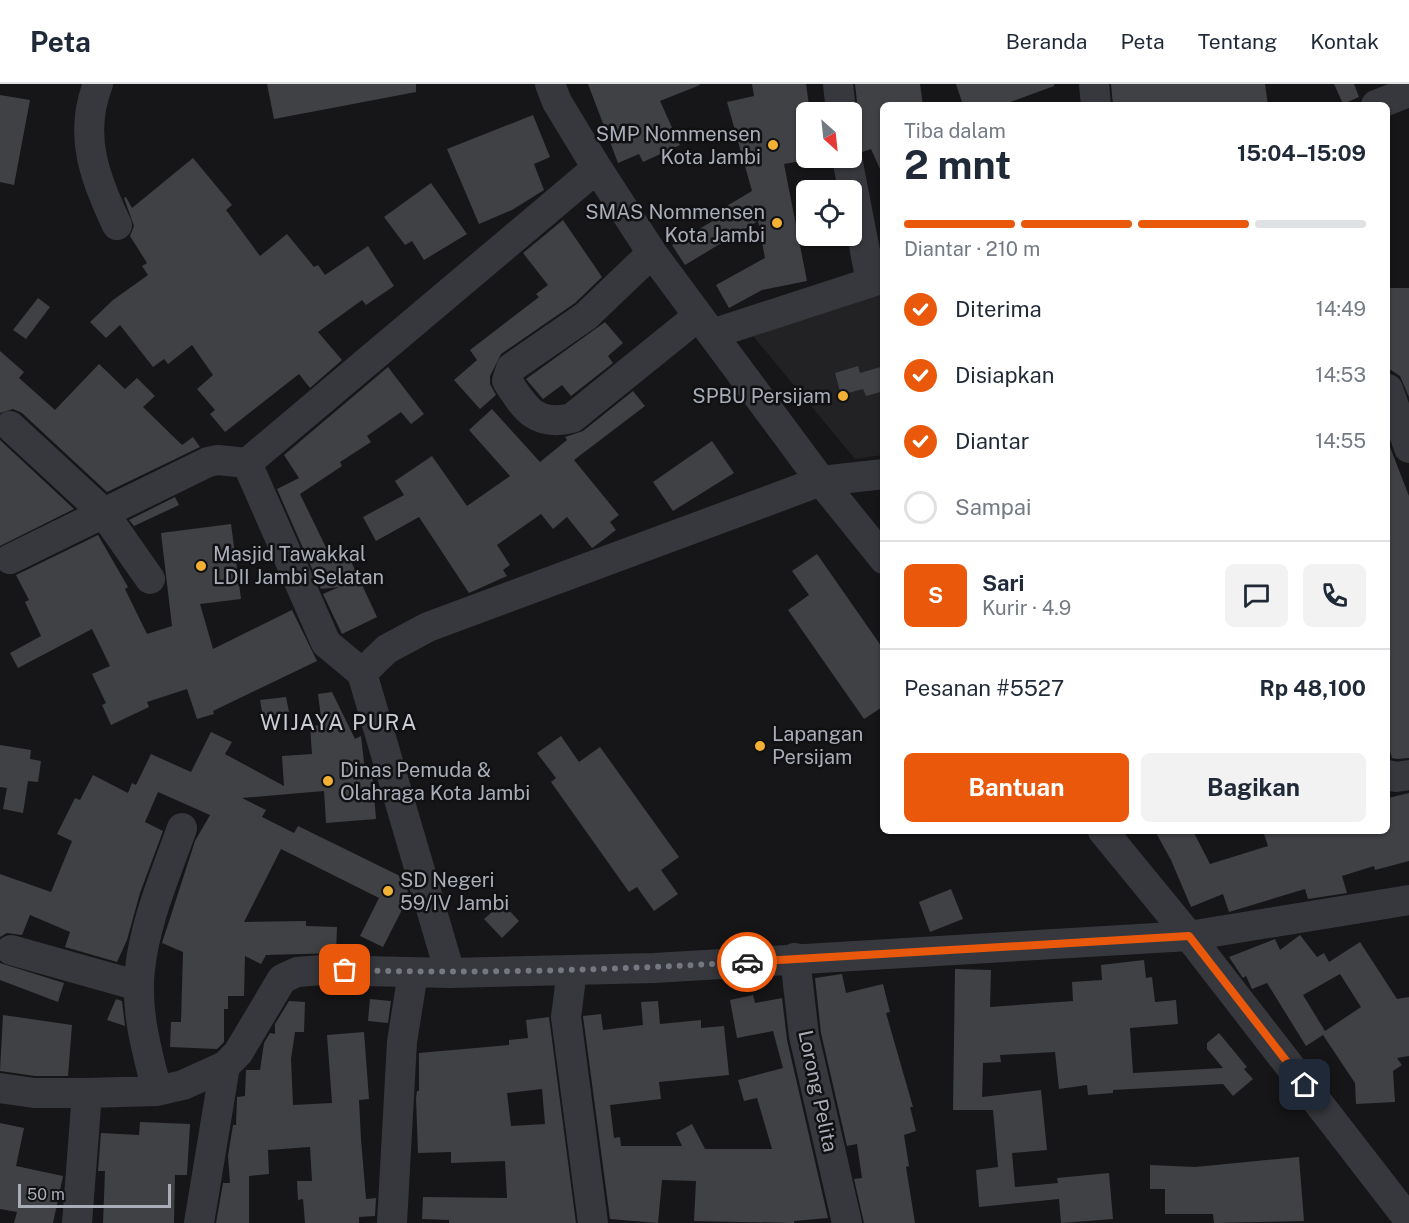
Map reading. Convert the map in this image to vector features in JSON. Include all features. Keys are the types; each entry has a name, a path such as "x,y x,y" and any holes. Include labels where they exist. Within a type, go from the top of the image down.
{"street":[{"path":"98,84 92,107 90,155 98,186 117,225"},
{"path":"550,84 557,102 651,253 821,481 880,554"},
{"path":"838,84 840,102"},
{"path":"1094,84 1096,102"},
{"path":"1384,102 1409,92"},
{"path":"10,559 208,462 218,460 247,463 597,168"},
{"path":"651,253 586,316 511,368 507,381 526,410 554,423 572,418 705,326 877,280 849,168"},
{"path":"1390,394 1408,442"},
{"path":"10,426 103,512 150,579"},
{"path":"247,463 326,644 362,674 450,973"},
{"path":"362,674 387,649 428,627 821,481 880,474"},
{"path":"1390,776 1409,775"},
{"path":"157,1091 142,1029 140,969 147,933 182,828"},
{"path":"1105,834 1189,936 1409,1220"},
{"path":"0,1088 34,1093 87,1093 157,1091 183,1085 225,1066 243,1047 266,1002 282,980 290,974 322,970 450,973 654,968 1189,936 1409,900"},
{"path":"11,950 140,986"},
{"name":"Lorong Pelita","path":"795,958 804,1036 847,1223"},
{"path":"572,970 566,1017 593,1223"},
{"path":"392,1223 402,1042 413,972"},
{"path":"199,1223 225,1066"},
{"path":"77,1223 87,1093"}],"shaded area":[{"name":"SPBU Persijam","path":"880,292 880,455 855,459 753,336"}],"building":[{"path":"267,84 416,84 416,92 274,119"},
{"path":"588,84 700,85 660,101 680,145 643,162 639,154 618,163"},
{"path":"752,84 806,84 809,102 796,102 796,162 784,164 796,225 796,246 800,246 807,281 762,290 729,308 716,285 765,258 758,221 685,265 672,245 728,212 725,207 752,191 727,102 754,96"},
{"path":"855,84 920,84 923,102 880,102 880,169 871,149 862,152 862,102 857,102"},
{"path":"956,84 1054,84 1054,86 1010,102 962,102"},
{"path":"1111,84 1265,84 1268,102 1113,102"},
{"path":"1334,84 1354,84 1359,97 1342,102"},
{"path":"0,95 30,100 14,185 0,182"},
{"path":"533,115 550,157 534,164 544,190 512,210 479,224 447,149"},
{"path":"193,158 232,205 226,210 260,256 287,234 314,267 318,265 325,275 368,246 394,286 366,305 362,300 318,332 342,360 310,388 299,374 225,432 210,414 215,410 197,389 213,375 192,345 168,364 164,359 153,367 120,325 106,338 90,322 113,300 148,275 142,266 147,263 130,236 134,226 124,198 126,197 132,208"},
{"path":"431,183 467,234 424,260 412,241 405,245 384,217"},
{"path":"563,220 602,277 575,303 501,354 490,376 490,384 496,395 480,409 454,380 477,360 470,350 539,297 536,294 548,285 523,253"},
{"path":"1390,288 1409,288 1409,397 1400,376 1391,370"},
{"path":"38,298 50,307 26,339 13,330"},
{"path":"605,322 623,343 608,356 613,363 571,396 562,385 543,399 526,379"},
{"path":"0,351 24,372 19,378 55,410 99,364 125,389 137,378 155,396 143,407 182,445 193,437 200,447 107,492 22,413 13,409 0,413"},
{"path":"858,366 860,373 880,367 880,392 866,396 863,389 841,395 835,373"},
{"path":"388,367 424,414 411,424 401,412 367,436 371,442 340,462 342,466 300,494 333,562 348,555 377,617 342,634 323,594 339,587 321,589 277,489 299,478 284,455"},
{"path":"633,391 645,406 574,460 619,515 610,522 616,530 592,548 567,517 553,529 541,514 497,545 510,565 503,570 507,576 469,593 419,517 376,541 363,517 404,495 395,481 432,456 467,506 510,476 469,430 492,409 540,462 567,440 565,437 583,431"},
{"path":"0,440 74,509 0,546"},
{"path":"712,441 734,473 673,511 653,482"},
{"path":"1390,447 1409,496 1409,758 1392,758 1390,751"},
{"path":"175,497 179,505 134,526 129,520"},
{"path":"231,524 241,599 200,604 213,649 292,610 317,661 213,711 214,714 197,719 187,689 147,702 149,707 111,725 102,705 106,703 92,674 110,666 92,629 18,668 10,653 41,636 25,602 29,600 16,575 98,535 128,587 125,589 147,634 172,626 161,533"},
{"path":"817,554 880,644 880,709 864,719 788,610 809,595 792,571"},
{"path":"332,692 355,739 361,736 365,771 372,771 376,819 326,823 324,791 242,798 266,810 262,817 294,833 298,826 404,878 409,896 383,947 360,936 379,898 281,849 244,922 306,921 306,926 337,927 336,953 266,955 261,964 245,956 244,996 228,996 228,1009 224,1009 224,1042 217,1049 170,1047 171,1022 181,1022 183,952 162,943 195,841 210,815 158,792 145,822 163,831 140,893 127,940 117,962 65,947 70,932 30,915 22,935 7,933 0,937 0,874 51,892 72,841 57,834 75,798 80,800 93,775 128,793 132,783 136,785 151,754 191,772 211,732 232,742 225,754 284,786 282,756 312,754 310,726 322,725 318,694"},
{"path":"286,697 289,712 263,717 260,700"},
{"path":"561,736 579,762 600,747 679,857 661,870 678,894 654,911 637,887 629,892 551,782 556,778 537,753"},
{"path":"0,745 31,750 30,759 41,761 38,782 28,781 23,813 3,809 7,788 0,787"},
{"path":"1409,793 1409,861 1375,870 1374,866 1342,876 1347,893 1308,899 1305,889 1229,912 1223,894 1191,907 1171,860 1157,834 1195,834 1210,864 1268,846 1264,834 1390,834 1390,798"},
{"path":"951,889 963,919 930,932 919,902"},
{"path":"502,903 519,921 502,938 484,919"},
{"path":"1300,935 1317,957 1324,953 1329,962 1360,942 1397,999 1409,997 1409,1056 1397,1058 1402,1065 1393,1071 1395,1102 1356,1104 1355,1083 1323,1035 1306,1046 1267,983 1252,989 1246,976 1243,978 1229,957 1275,939 1280,950","holes":["1340,974 1361,1007 1325,1031 1303,995"]},
{"path":"1144,960 1146,978 1152,977 1155,1002 1176,1000 1178,1024 1130,1028 1133,1073 1223,1068 1207,1049 1207,1043 1219,1033 1247,1067 1244,1069 1253,1079 1233,1096 1223,1084 1113,1090 1113,1093 1088,1095 1087,1085 1059,1089 1055,1052 1000,1055 1001,1062 983,1063 982,1097 1041,1090 1047,1150 1012,1153 1015,1187 1058,1183 1057,1178 1109,1173 1113,1219 1061,1223 1059,1199 979,1207 976,1170 998,1167 993,1110 953,1110 955,969 991,970 990,1007 1073,1001 1072,982 1102,980 1101,965"},
{"path":"0,963 64,983 58,1002 0,980"},
{"path":"842,974 846,993 883,984 890,1012 886,1013 913,1107 910,1107 916,1131 904,1135 909,1166 906,1167 915,1223 864,1223 854,1179 862,1178 857,1144 847,1146 821,1033 815,978"},
{"path":"753,995 755,1003 782,998 787,1040 828,1218 794,1221 794,1223 694,1221 696,1181 662,1180 658,1223 610,1219 583,1016 601,1014 603,1030 643,1025 641,1002 658,1001 660,1024 701,1020 701,1028 724,1026 729,1075 659,1082 661,1099 610,1105 614,1138 620,1137 621,1146 682,1146 676,1133 692,1124 705,1149 772,1149 757,1098 744,1101 738,1080 783,1068 773,1031 737,1038 730,1000"},
{"path":"116,999 122,1001 125,1026 107,1020"},
{"path":"370,999 391,1001 388,1023 368,1021"},
{"path":"289,1001 305,1002 304,1032 295,1032 291,1059 293,1105 332,1103 327,1035 364,1032 369,1099 359,1100 361,1139 366,1199 376,1198 375,1216 359,1217 359,1223 305,1223 303,1199 298,1200 297,1181 312,1181 310,1147 268,1150 269,1174 249,1176 249,1223 216,1223 223,1183 230,1183 228,1156 233,1125 236,1125 237,1097 245,1096 246,1070 260,1070 264,1043 270,1033 275,1034 275,1024"},
{"path":"3,1015 72,1025 68,1076 35,1076 0,1071"},
{"path":"549,1017 576,1223 449,1223 449,1220 422,1219 423,1197 507,1198 505,1161 451,1163 451,1152 418,1153 416,1098 417,1091 419,1091 419,1053 509,1045 509,1040 528,1038 526,1020","holes":["542,1089 545,1124 511,1126 507,1093"]},
{"path":"140,1122 190,1124 187,1175 175,1175 174,1223 103,1223 105,1171 98,1171 101,1133 139,1135"},
{"path":"0,1123 24,1128 16,1166 63,1176 53,1223 14,1223 17,1212 0,1209"},
{"path":"1299,1157 1304,1221 1214,1223 1213,1214 1165,1214 1165,1189 1150,1189 1150,1165 1195,1167"}],"way so far":[{"path":"345,970 450,973 654,968 747,962"}],"place":[{"name":"SMP Nommensen Kota Jambi","path":"773,145"},
{"name":"SMAS Nommensen Kota Jambi","path":"777,223"},
{"name":"SPBU Persijam","path":"843,396"},
{"name":"Masjid Tawakkal LDII Jambi Selatan","path":"201,566"},
{"name":"Lapangan Persijam","path":"760,746"},
{"name":"Dinas Pemuda & Olahraga Kota Jambi","path":"328,781"},
{"name":"SD Negeri 59/IV Jambi","path":"388,891"}],"district":[{"name":"WIJAYA PURA","path":"339,722"}],"route":[{"path":"747,962 1189,936 1305,1085"}]}
